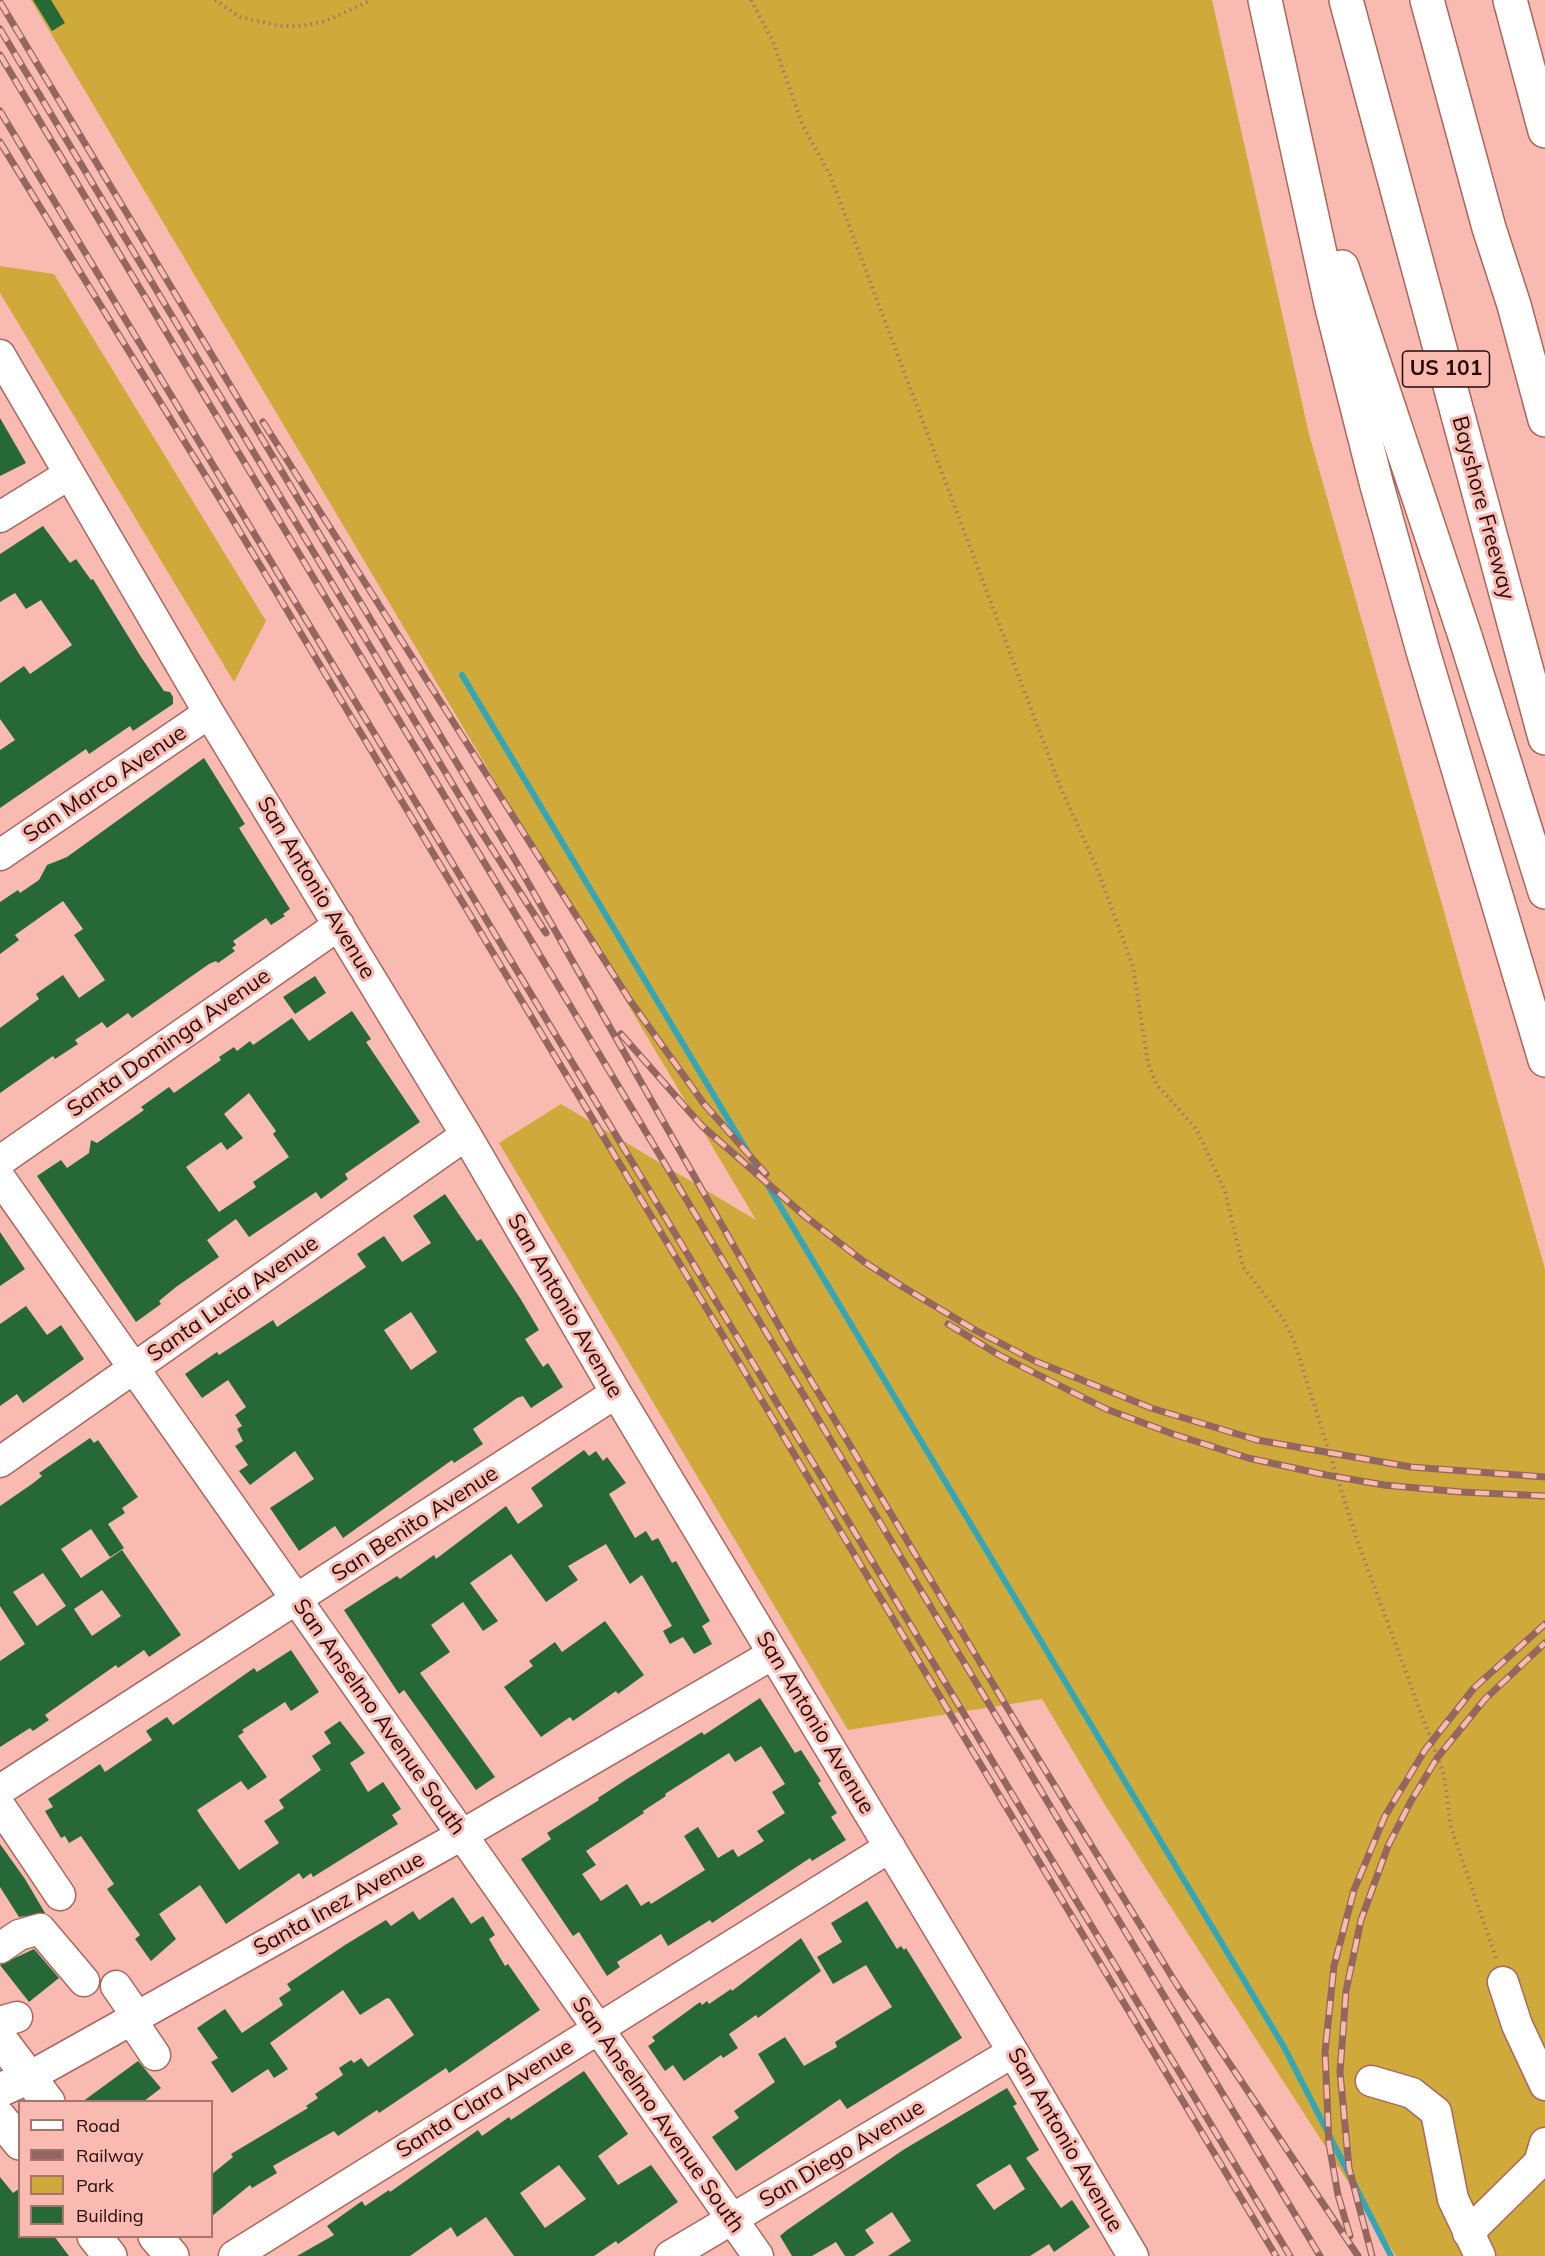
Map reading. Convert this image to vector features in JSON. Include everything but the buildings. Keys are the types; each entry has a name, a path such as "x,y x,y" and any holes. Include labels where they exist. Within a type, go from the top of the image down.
{"main road":[{"path":"1265,0 1294,142 1339,336 1390,535 1545,1060"},
{"name":"Bayshore Freeway","path":"1347,0 1545,738"},
{"path":"1427,0 1489,228 1514,305 1545,420"},
{"path":"1510,0 1545,131"},
{"path":"1294,142 1350,288 1466,639 1545,892"},
{"path":"6,2026 19,2086"},
{"path":"0,2118 18,2140"},
{"path":"96,2238 110,2256"},
{"path":"157,2238 172,2256"}],"street":[{"name":"San Antonio Avenue","path":"0,355 68,475 209,712 466,1135 616,1393 1013,2052 1127,2254"},
{"path":"0,518 68,475"},
{"name":"San Marco Avenue","path":"0,855 209,712"},
{"name":"Santa Dominga Avenue","path":"0,1161 339,925"},
{"name":"Santa Lucia Avenue","path":"0,1462 466,1135"},
{"name":"San Anselmo Avenue South","path":"0,1178 136,1368 460,1836 758,2256"},
{"name":"San Benito Avenue","path":"0,1790 616,1393"},
{"name":"Santa Inez Avenue","path":"19,2086 460,1836 772,1654"},
{"path":"0,1806 60,1895"},
{"name":"Santa Clara Avenue","path":"234,2256 890,1847"},
{"path":"0,1948 19,1935 40,1929 84,1981"},
{"path":"1503,1982 1517,2025 1545,2085"},
{"path":"116,1986 155,2055"},
{"name":"San Diego Avenue","path":"670,2256 1013,2052"},
{"path":"1371,2081 1412,2093 1436,2112 1453,2199 1474,2244 1539,2163 1545,2143"}],"path":[{"path":"215,0 240,17 280,26 302,26 326,21 372,0"},
{"path":"752,0 773,42 803,126 830,175 1060,786 1108,899 1133,966 1148,1064 1157,1085 1197,1130 1225,1191 1243,1267 1284,1320 1295,1344 1357,1540 1444,1774 1451,1827 1496,1954 1503,1982"}],"green space":[{"path":"31,0 1212,0 1309,434 1545,1269 1545,2256 1396,2256 1105,1805 1042,1699 848,1730 499,1143 561,1104 756,1220"},
{"path":"0,266 54,274 266,621 234,682 0,293"}],"waterway":[{"path":"462,675 1284,2047 1391,2256"}],"railway":[{"path":"0,2 518,865 791,1347 1020,1729 1177,1985 1358,2256"},
{"path":"0,29 477,825 546,933"},
{"path":"0,55 1320,2256"},
{"path":"0,111 1290,2256"},
{"path":"0,142 234,522 1276,2256"},
{"path":"263,422 629,999 704,1104 766,1174"},
{"path":"621,1034 702,1126 806,1217 863,1261 903,1287 975,1330 1035,1361 1151,1408 1257,1440 1411,1467 1545,1477"},
{"path":"948,1324 999,1355 1106,1409 1248,1458 1384,1485 1545,1496"},
{"path":"1350,2236 1338,2195 1329,2144 1325,2052 1334,1966 1354,1890 1385,1816 1425,1750 1474,1688 1545,1624"},
{"path":"1372,2256 1349,2168 1340,2072 1346,1991 1361,1920 1388,1846 1437,1758 1485,1699 1545,1643"}]}
